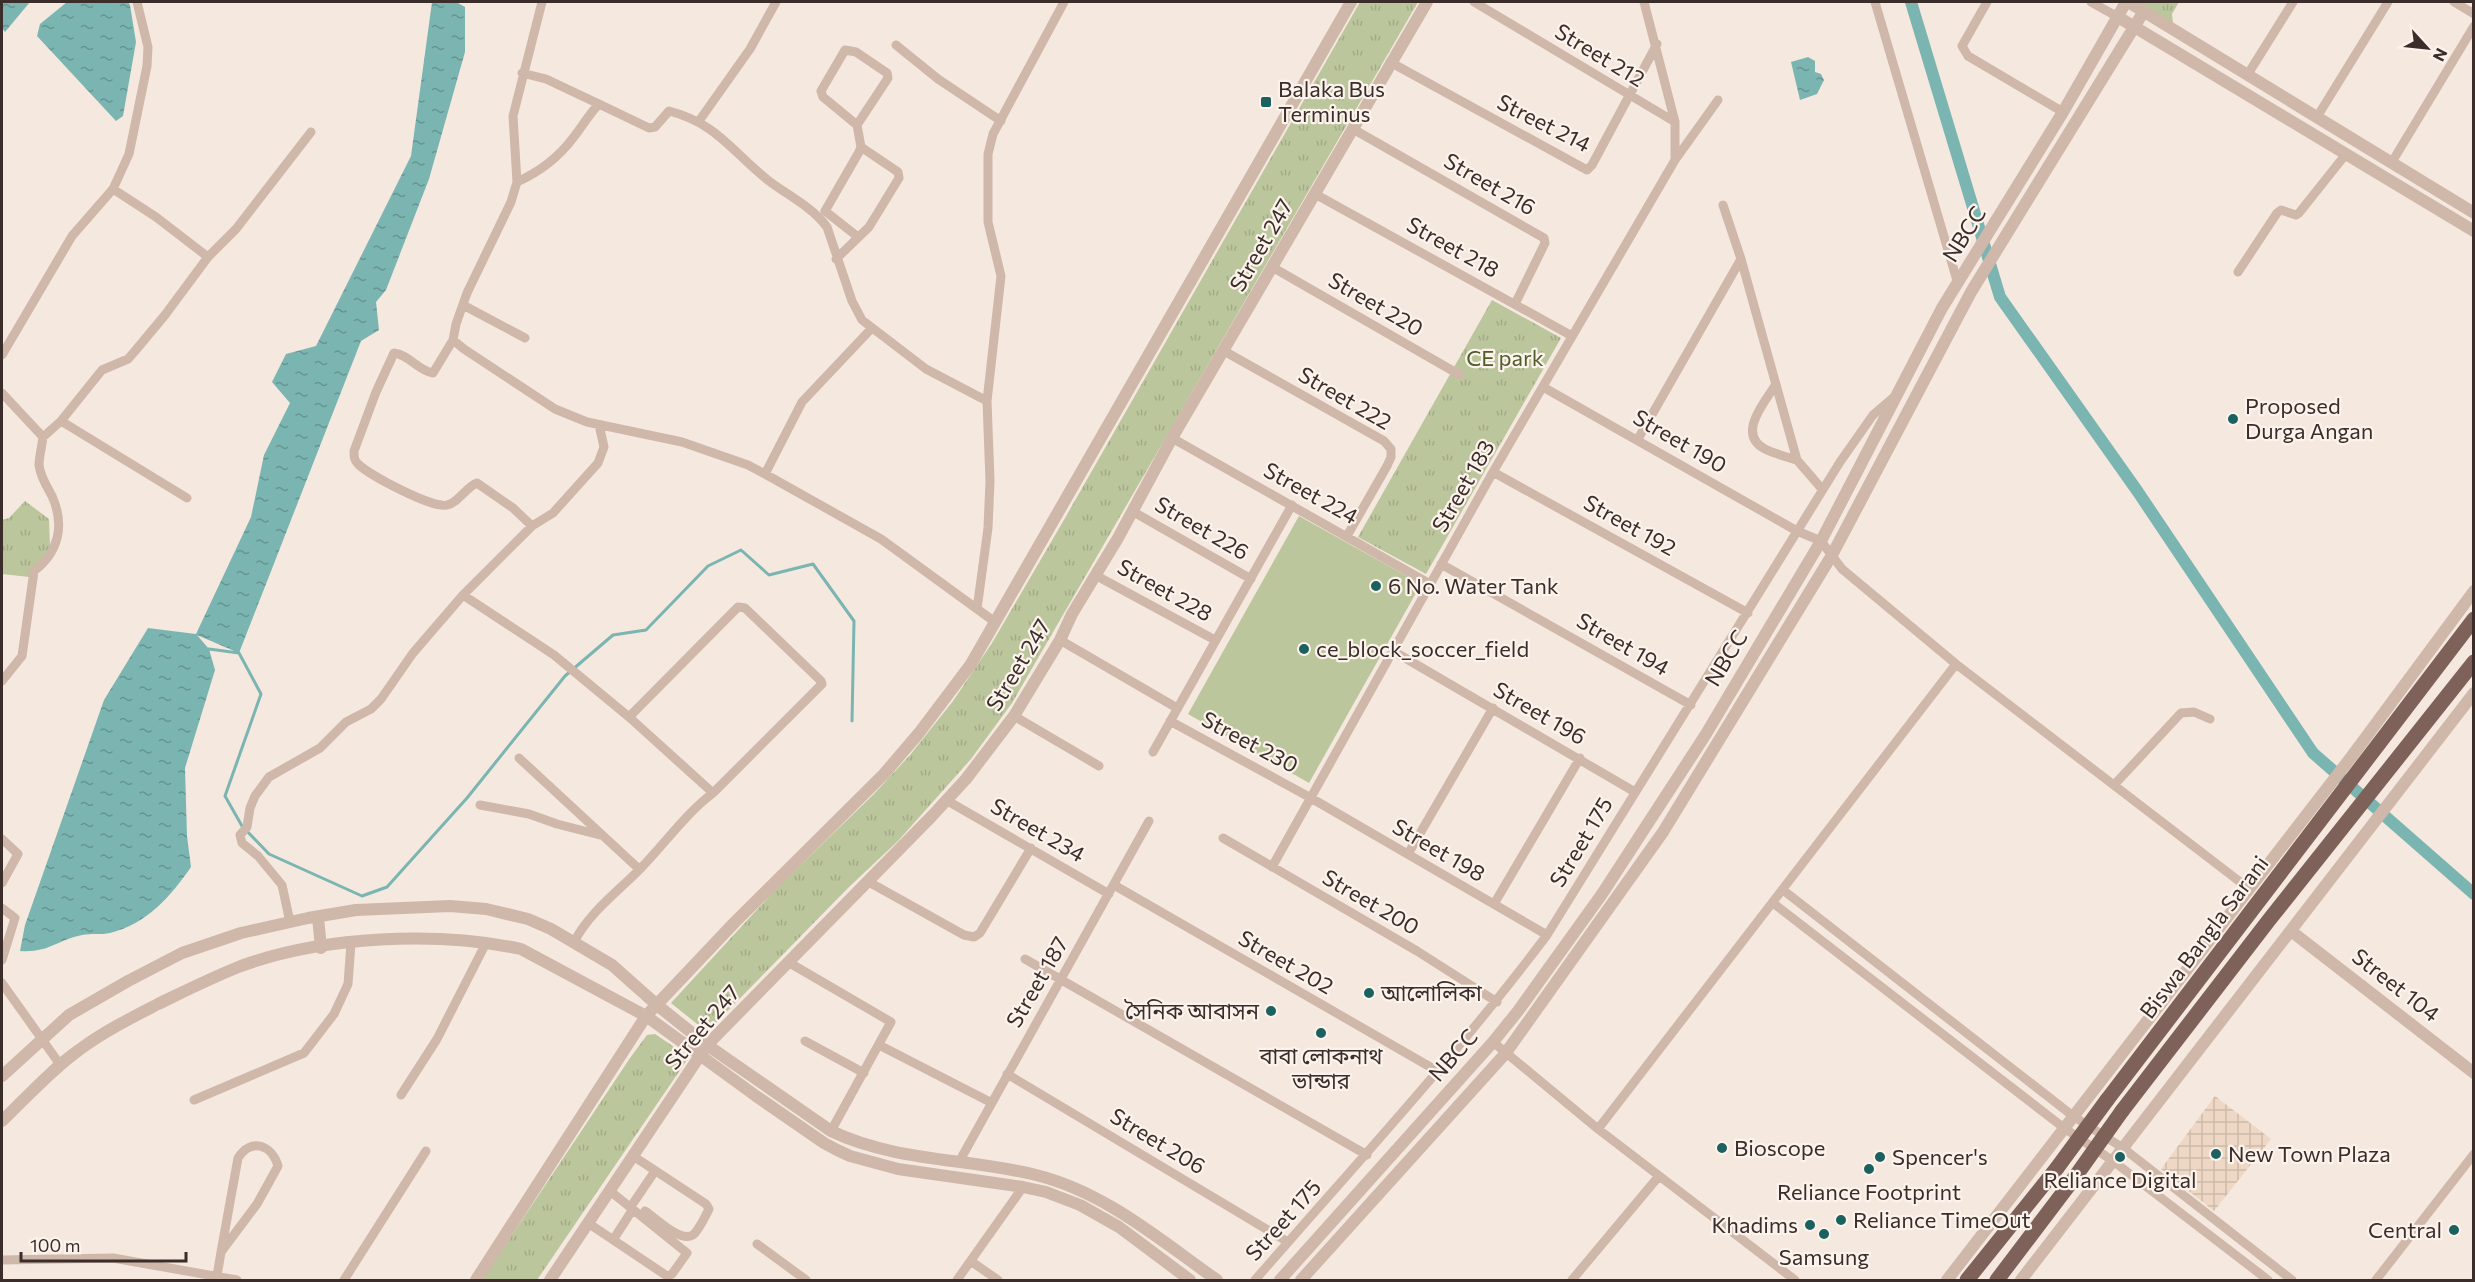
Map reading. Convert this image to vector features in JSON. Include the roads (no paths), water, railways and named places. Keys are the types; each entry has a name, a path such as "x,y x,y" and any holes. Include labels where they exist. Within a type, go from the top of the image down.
{"main road":[{"name":"Biswa Bangla Sarani","path":"1967,1281 2057,1168 2338,798 2359,759 2474,619"},
{"name":"Biswa Bangla Sarani","path":"1997,1281 2122,1112 2269,920 2474,662"}],"street":[{"path":"2,355 72,236 113,189 129,154 147,66 148,47 137,2"},
{"path":"532,526 513,508 477,483 450,505 440,505 393,486 359,465 354,459 354,451 372,402 394,353 400,354 433,373 453,340 453,332 479,264 510,202 517,182 513,116 522,73 542,2"},
{"path":"699,121 750,49 776,2"},
{"path":"977,609 988,528 990,481 987,401 1001,276 988,222 988,154 993,135 1064,2"},
{"name":"Street 247","path":"476,1281 646,1017 735,922 884,774 920,734 971,664 1351,2"},
{"name":"Street 247","path":"550,1281 707,1045 946,800 1014,716 1060,640 1072,614 1172,438 1427,2"},
{"name":"Street 212","path":"1474,2 1675,122"},
{"path":"1644,2 1675,122 1675,160"},
{"path":"1875,2 1960,280"},
{"path":"1987,2 1964,39 1962,46 1964,52 2063,112"},
{"path":"2091,2 2474,231"},
{"name":"NBCC","path":"1280,1281 1493,1042 1518,1011 1608,884 1706,734 1821,541 1942,308 1991,233 2127,2 2474,213"},
{"path":"2248,74 2293,2"},
{"path":"2317,117 2388,2"},
{"path":"2454,2 2474,14"},
{"path":"1301,1281 1505,1054 1529,1024 1663,832 1832,555 1971,292 2144,11"},
{"path":"2392,162 2474,26"},
{"name":"Street 214","path":"1390,62 1587,170 1592,165 1630,96 1656,44"},
{"path":"896,45 938,79 1001,121"},
{"path":"857,125 888,78 887,73 856,52 845,50 821,92 823,97 857,125 861,147 825,211 858,237"},
{"path":"522,73 546,79 649,128 655,127 669,111 699,121 715,132 770,182 820,217 827,227 852,301 862,320 871,329 926,369 987,401"},
{"name":"Street 183","path":"1272,867 1441,564 1572,336 1675,160 1718,100"},
{"path":"517,182 552,161 571,141 599,104"},
{"name":"Street 216","path":"1353,129 1544,238 1545,243 1515,304"},
{"path":"2,681 22,656 34,571 48,560 58,539 59,519 39,464 43,437 61,421 102,370 128,359 165,315 208,257 236,229 311,132"},
{"path":"836,259 869,227 890,195 900,174 861,147"},
{"path":"2238,272 2277,213 2282,210 2296,215 2299,213 2346,154"},
{"path":"113,189 156,217 208,257"},
{"name":"Street 218","path":"1315,194 1572,336"},
{"path":"1724,205 1797,460 1822,489"},
{"path":"1976,255 1987,266"},
{"path":"1638,439 1741,259"},
{"name":"Street 220","path":"1272,267 1460,375"},
{"path":"463,305 525,338"},
{"path":"765,474 802,402 871,329"},
{"path":"453,340 555,409 587,423 682,442 748,465 880,539 995,622"},
{"name":"Street 222","path":"1224,351 1384,441 1391,449 1391,457 1387,466 1347,536"},
{"path":"1776,384 1754,418 1751,431 1755,442 1765,449 1797,460"},
{"name":"Street 190","path":"1543,387 1797,531 1821,541"},
{"path":"2,393 43,437"},
{"name":"Street 175","path":"1255,1281 1439,1072 1497,1002 1547,935 1748,613 1822,489 1873,415 1898,393"},
{"path":"61,421 187,498"},
{"path":"290,922 282,885 258,856 242,843 240,835 248,827 250,808 263,783 274,772 320,748 346,722 371,709 381,699 413,653 463,594 532,526 553,513 598,463 604,447 599,425"},
{"name":"Street 224","path":"1172,438 1430,584"},
{"name":"Street 192","path":"1493,472 1748,613"},
{"path":"1153,752 1292,505"},
{"name":"Street 226","path":"1132,511 1251,579"},
{"path":"1821,541 1842,569 1956,664 2248,888"},
{"name":"Street 194","path":"1441,564 1690,705"},
{"name":"Street 228","path":"1095,575 1215,640"},
{"path":"1947,1281 2330,783 2359,759 2474,591"},
{"path":"463,594 573,670 630,717 713,793"},
{"path":"574,942 598,908 639,869 697,805 713,793 822,684 820,678 746,608 738,607 630,717"},
{"name":"Street 230","path":"1060,640 1177,708"},
{"name":"Street 196","path":"1393,651 1635,792"},
{"path":"1598,1129 1956,664"},
{"path":"2021,1281 2474,693"},
{"path":"1408,854 1492,708"},
{"path":"2114,785 2181,712 2194,712 2210,719"},
{"path":"1014,716 1099,766"},
{"name":"Street 230","path":"1170,722 1311,798"},
{"path":"519,758 639,869"},
{"path":"1494,904 1580,758"},
{"name":"Street 198","path":"1311,798 1547,935"},
{"name":"Street 234","path":"946,800 1030,848 1112,889"},
{"path":"480,806 529,814 557,824 602,835"},
{"name":"Street 187","path":"958,1162 1149,821"},
{"name":"Street 200","path":"1223,838 1417,951 1497,1002"},
{"path":"2,839 18,854 2,883"},
{"path":"867,881 964,935 974,937 980,933 1030,848"},
{"name":"Street 202","path":"1112,889 1439,1072"},
{"path":"1783,890 2073,1116 2123,1148 2292,1281"},
{"path":"1773,903 2064,1128 2114,1161 2268,1281"},
{"path":"2,1076 69,1015 182,953 240,933 356,910 450,906 486,909 528,919 574,942 612,965 707,1045 831,1131 854,1142 878,1148 1036,1175 1079,1190 1103,1201 1132,1219 1217,1281"},
{"path":"2,908 15,918 2,960"},
{"path":"318,917 321,948"},
{"name":"Street 104","path":"2291,932 2474,1073"},
{"path":"2,1121 79,1050 129,1019 202,982 242,966 290,953 351,943 405,939 486,943 521,949 646,1017 824,1143 850,1156 898,1169 1023,1187 1080,1205 1119,1227 1190,1281"},
{"path":"194,1100 304,1053 334,1014 348,984 351,943"},
{"path":"401,1095 437,1039 486,943"},
{"path":"1025,959 1367,1155"},
{"path":"788,962 891,1022 831,1131"},
{"path":"2,983 61,1066"},
{"path":"805,1041 864,1073"},
{"path":"1493,1042 1598,1129 1795,1281"},
{"path":"879,1045 992,1102"},
{"name":"Street 206","path":"1007,1074 1288,1242"},
{"path":"217,1276 221,1252 238,1158 247,1148 256,1145 264,1147 275,1155 278,1166 257,1204 221,1252"},
{"path":"344,1281 426,1151"},
{"path":"2376,1281 2474,1154"},
{"path":"633,1156 706,1204 709,1209 694,1234 680,1237 634,1206"},
{"path":"613,1240 655,1171"},
{"path":"1572,1281 1659,1176"},
{"path":"957,1281 1023,1187"},
{"path":"588,1223 667,1276 672,1274 687,1252 611,1188"},
{"path":"757,1244 806,1281"},
{"path":"2,1260 113,1258 237,1281"},
{"path":"972,1262 999,1281"}],"water":[{"path":"2,2 30,2 5,32 2,28"},
{"path":"67,2 128,2 130,5 136,42 123,116 116,121 37,36 40,24"},
{"path":"432,2 456,2 465,7 465,52 429,179 386,290 376,302 379,330 361,341 239,653 197,635 209,649 215,670 185,768 187,836 191,867 157,908 123,929 110,933 73,937 38,950 20,951 25,925 104,700 148,628 196,634 251,517 264,455 290,403 272,382 286,354 316,346 411,156"},
{"path":"1808,57 1815,61 1815,72 1821,74 1824,80 1817,94 1800,100 1791,62"}],"waterway":[{"path":"1911,2 2000,297 2138,492 2313,753 2474,894"},
{"path":"209,649 239,653 261,694 225,796 242,826 269,854 362,896 387,887 467,798 565,676 613,635 646,630 708,566 741,550 769,575 813,564 854,621 852,721"}],"place":[{"name":"Balaka Bus Terminus","path":"1266,102"},
{"name":"Proposed Durga Angan","path":"2233,419"},
{"name":"6 No. Water Tank","path":"1376,586"},
{"name":"ce_block_soccer_field","path":"1304,649"},
{"name":"আলোলিকা","path":"1369,993"},
{"name":"সৈনিক আবাসন","path":"1271,1011"},
{"name":"বাবা লোকনাথ ভান্ডার","path":"1321,1033"},
{"name":"Bioscope","path":"1722,1148"},
{"name":"New Town Plaza","path":"2216,1154"},
{"name":"Spencer's","path":"1880,1157"},
{"name":"Reliance Digital","path":"2120,1157"},
{"name":"Reliance Footprint","path":"1869,1169"},
{"name":"Reliance TimeOut","path":"1841,1220"},
{"name":"Khadims","path":"1810,1225"},
{"name":"Central","path":"2454,1230"},
{"name":"Samsung","path":"1824,1234"}],"park label":[{"name":"CE park","path":"1505,358"}]}
